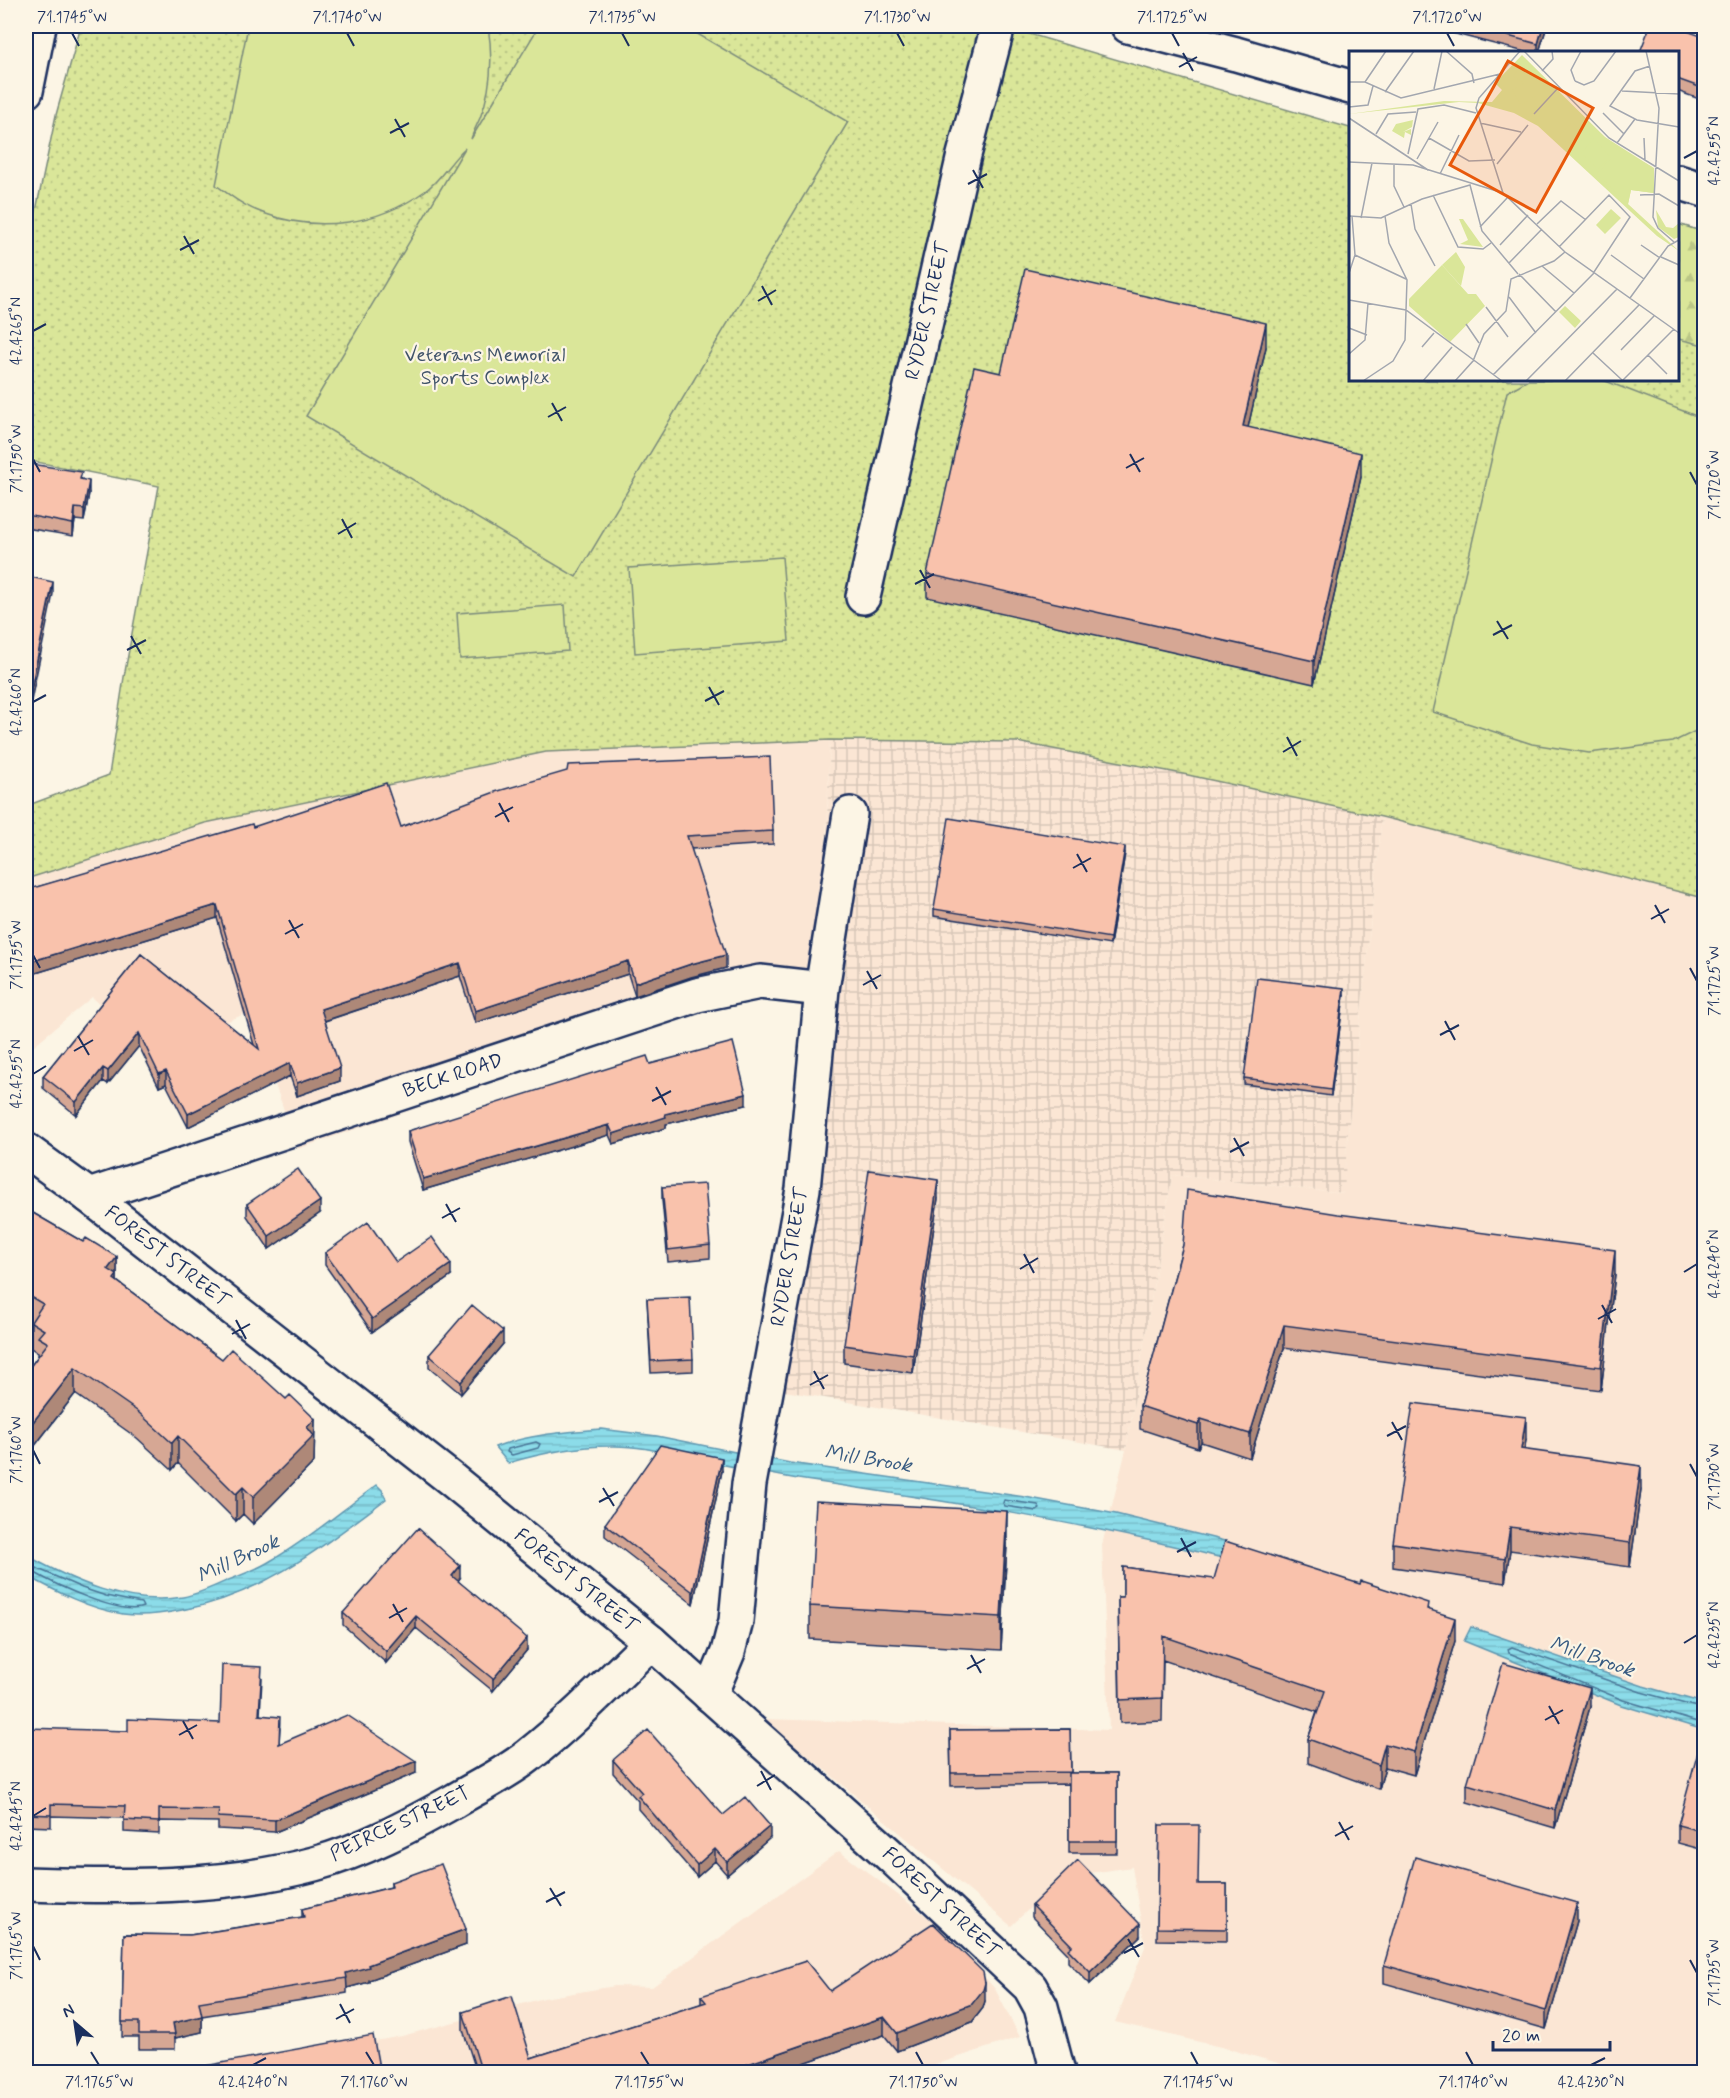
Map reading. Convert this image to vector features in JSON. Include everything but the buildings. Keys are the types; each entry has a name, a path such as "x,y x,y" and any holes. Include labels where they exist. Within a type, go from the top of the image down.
{"street":[{"path":"26,91 39,26"},
{"name":"RYDER STREET","path":"863,597 964,155 998,26"},
{"path":"1133,26 1349,87"},
{"path":"1679,183 1704,190"},
{"name":"RYDER STREET","path":"710,1695 728,1652 736,1621 749,1484 803,1189 822,989 850,814"},
{"name":"BECK ROAD","path":"89,1196 697,995 760,982 822,989"},
{"name":"FOREST STREET","path":"26,1150 89,1196 451,1479 651,1642 894,1858 1027,1983 1039,2002 1058,2073"},
{"name":"PEIRCE STREET","path":"26,1884 148,1886 212,1881 261,1875 314,1864 345,1854 428,1816 526,1758 560,1730 651,1642"}],"shaded area":[{"path":"830,740 821,967 810,1010 775,998 693,1012 298,1149 249,1012 152,1054 92,997 26,1052 26,879 205,823 546,752"},
{"path":"830,740 1017,742 1188,775 1382,817 1347,1142 1344,1193 1172,1175 1126,1450 767,1388 818,1064"},
{"path":"1382,817 1704,898 1704,2072 1310,2072 1225,2048 1115,2022 1145,1947 1132,1867 1063,1877 1011,1926 764,1719 1109,1730 1102,1545 1126,1450 1172,1175 1343,1193"},
{"path":"839,1851 941,1927 995,1989 1020,2037 913,2072 222,2072 402,2036 544,1998 615,1986 652,1987"}],"green space":[{"name":"Veterans Memorial Sports Complex","path":"81,26 1002,26 1349,128 1349,381 1679,381 1679,224 1704,232 1704,898 1382,817 1188,775 1017,742 830,740 546,752 205,823 26,879 26,806 109,775 124,677 159,486 26,460 26,258 56,115"},
{"path":"248,26 488,26 491,49 489,84 484,107 471,139 539,26 684,26 848,122 576,577 306,416 465,148 425,191 387,212 347,222 326,224 304,223 256,211 216,185"},
{"path":"1679,224 1704,232 1704,345 1679,339"},
{"path":"1526,381 1606,381 1704,419 1704,727 1673,742 1589,753 1532,744 1433,712 1507,392"},
{"path":"782,557 789,641 635,653 629,568"},
{"path":"565,605 568,651 460,659 457,613"}],"water":[{"path":"601,1429 657,1436 790,1463 1025,1497 1116,1514 1229,1542 1222,1558 1117,1533 958,1504 798,1479 642,1448 584,1447 546,1453 508,1463 495,1447 534,1436"},
{"path":"377,1485 386,1499 339,1534 265,1581 211,1603 160,1614 123,1614 85,1604 26,1575 26,1555 81,1582 121,1595 163,1599 189,1596 244,1574 286,1552"},
{"path":"1471,1627 1643,1686 1704,1703 1704,1730 1621,1705 1464,1641"}],"water label":[{"name":"Mill Brook","path":"868,1459"},
{"name":"Mill Brook","path":"238,1559"},
{"name":"Mill Brook","path":"1592,1657"}]}
